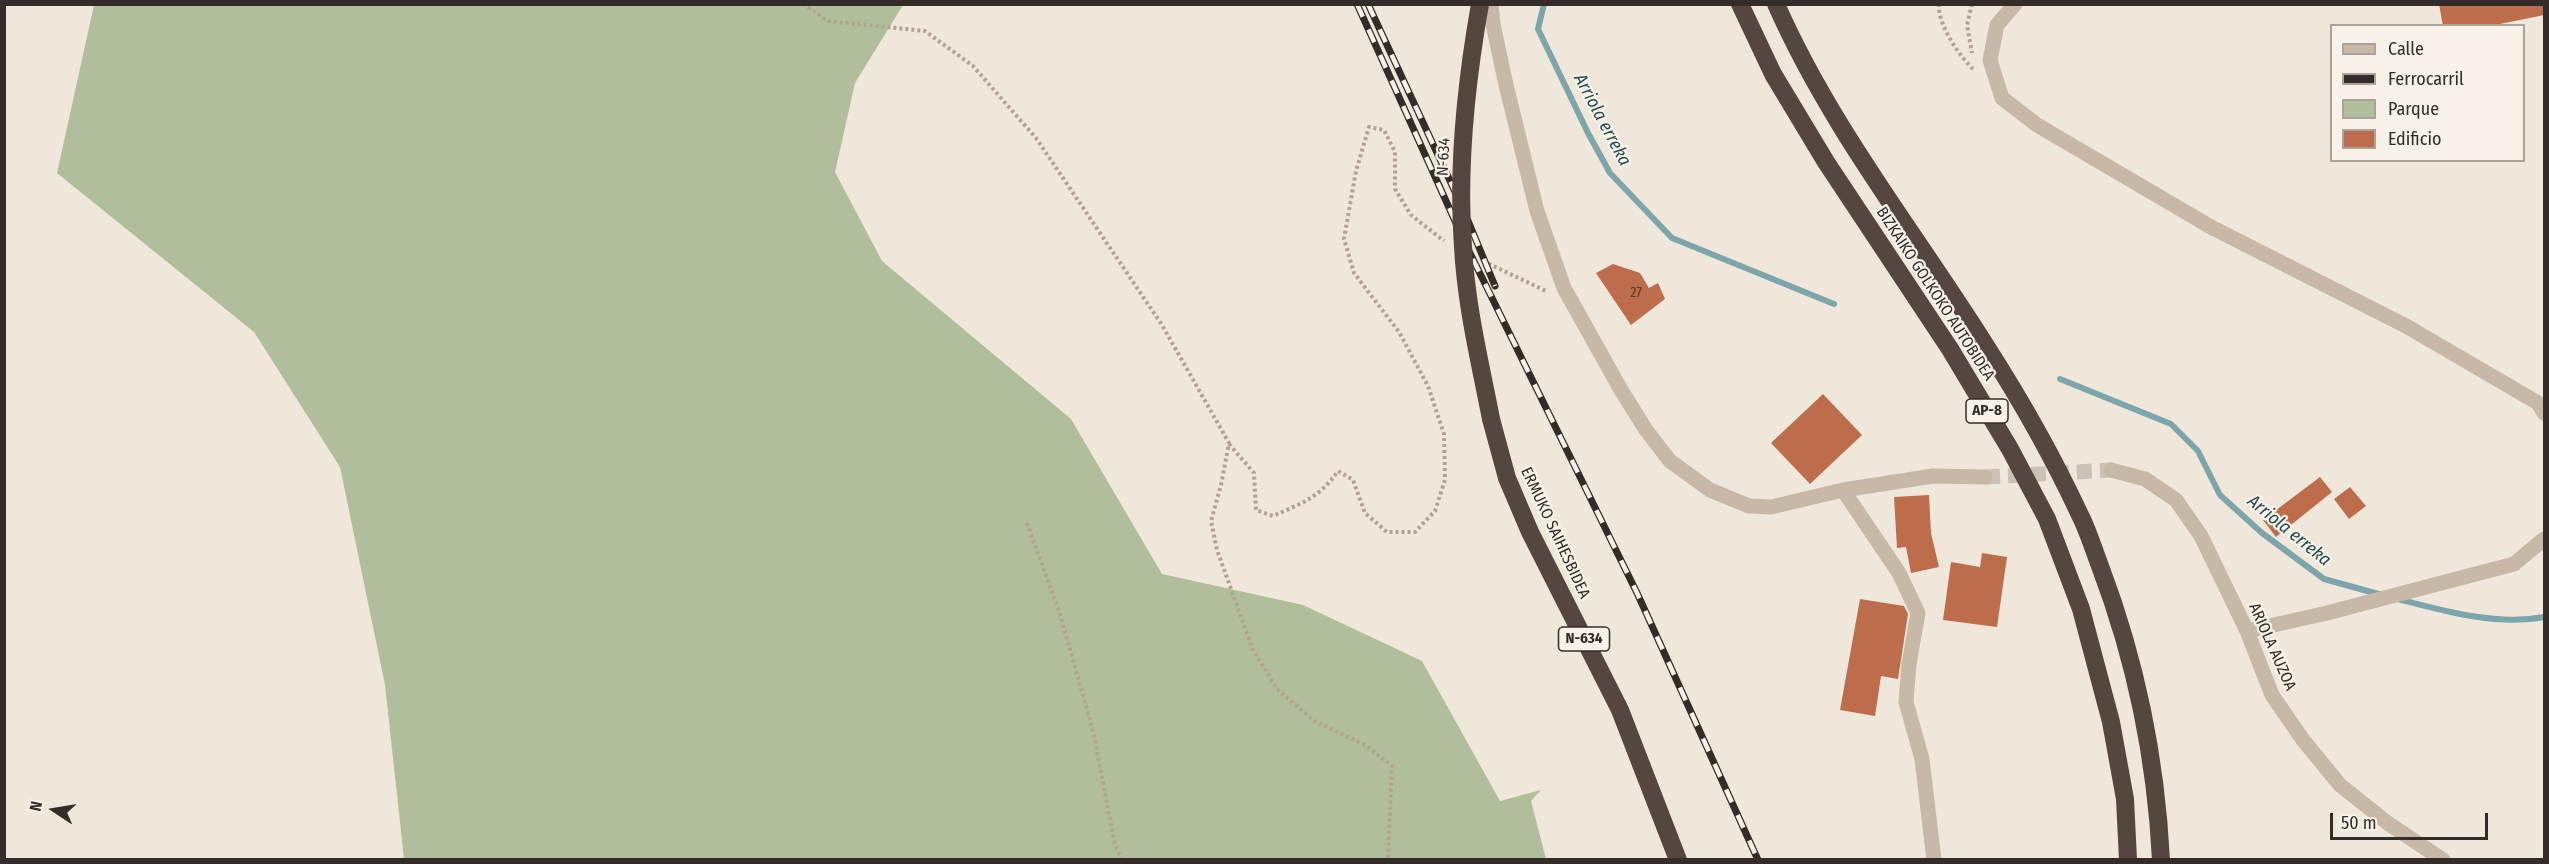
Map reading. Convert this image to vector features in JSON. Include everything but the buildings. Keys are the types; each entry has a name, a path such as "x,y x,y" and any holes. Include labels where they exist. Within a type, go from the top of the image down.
{"highway":[{"name":"N-634","path":"1480,4 1465,121 1462,191 1463,247 1472,321 1491,419"},
{"name":"BIZKAIKO GOLKOKO AUTOBIDEA","path":"1740,4 1773,74 1826,162 1956,359 2010,449 2047,519 2081,609 2111,722 2125,799 2128,860"},
{"name":"BIZKAIKO GOLKOKO AUTOBIDEA","path":"1776,4 1793,43 1856,148 1987,347 2047,449 2080,515 2116,609 2142,704 2158,798 2161,860"},
{"name":"ERMUKO SAIHESBIDEA","path":"1491,419 1507,478 1530,532 1620,710 1678,860"}],"street":[{"path":"1491,4 1500,54 1537,211 1564,288 1620,390 1670,461 1710,490 1749,506 1771,507 1843,490 1933,476 1985,477"},
{"path":"2015,4 1997,25 1990,60 2002,98 2037,125 2211,227 2406,326 2538,403 2544,413"},
{"name":"ARIOLA AUZOA","path":"2111,470 2145,479 2176,500 2201,536 2247,631 2272,695 2303,740 2340,785 2389,824 2443,860"},
{"path":"1843,490 1899,573 1918,613 1909,664 1906,702 1922,759 1934,860"},
{"path":"2247,631 2327,614 2514,564 2544,539"}],"path":[{"path":"803,4 828,21 925,31 973,66 1042,148 1162,325 1229,443 1254,473 1256,510 1273,516 1300,504 1325,489 1338,471 1353,480 1365,513 1387,532 1415,532 1435,512 1445,480 1444,435 1428,386 1399,332 1354,273 1344,239 1356,171 1370,127 1384,130 1395,152 1395,189 1411,215 1439,239 1449,244"},
{"path":"1939,4 1938,14 1962,58 1976,72 1966,25 1972,4"},
{"path":"1478,259 1571,301"},
{"path":"1229,443 1221,486 1211,521 1218,550 1252,650 1284,696 1316,722 1367,746 1392,766 1388,860"},
{"path":"1027,523 1060,615 1075,667 1093,731 1115,845 1122,860"}],"green space":[{"path":"94,5 903,5 855,83 835,172 882,261 1071,419 1162,574 1303,605 1422,661 1500,801 1541,790 1531,801 1546,859 404,859 385,685 340,467 254,332 57,173"}],"waterway":[{"name":"Arriola erreka","path":"1544,4 1538,29 1588,133 1610,173 1672,238 1834,304"},
{"name":"Arriola erreka","path":"2060,379 2171,424 2198,451 2220,495 2262,533 2324,579 2382,595"},
{"name":"Arriola erreka","path":"2398,599 2470,616 2507,620 2544,617"}],"tunnel":[{"path":"1985,477 2111,470"}],"railway":[{"path":"1357,4 1465,243 1638,595 1758,860"},
{"path":"1368,4 1464,211 1495,286"}]}
